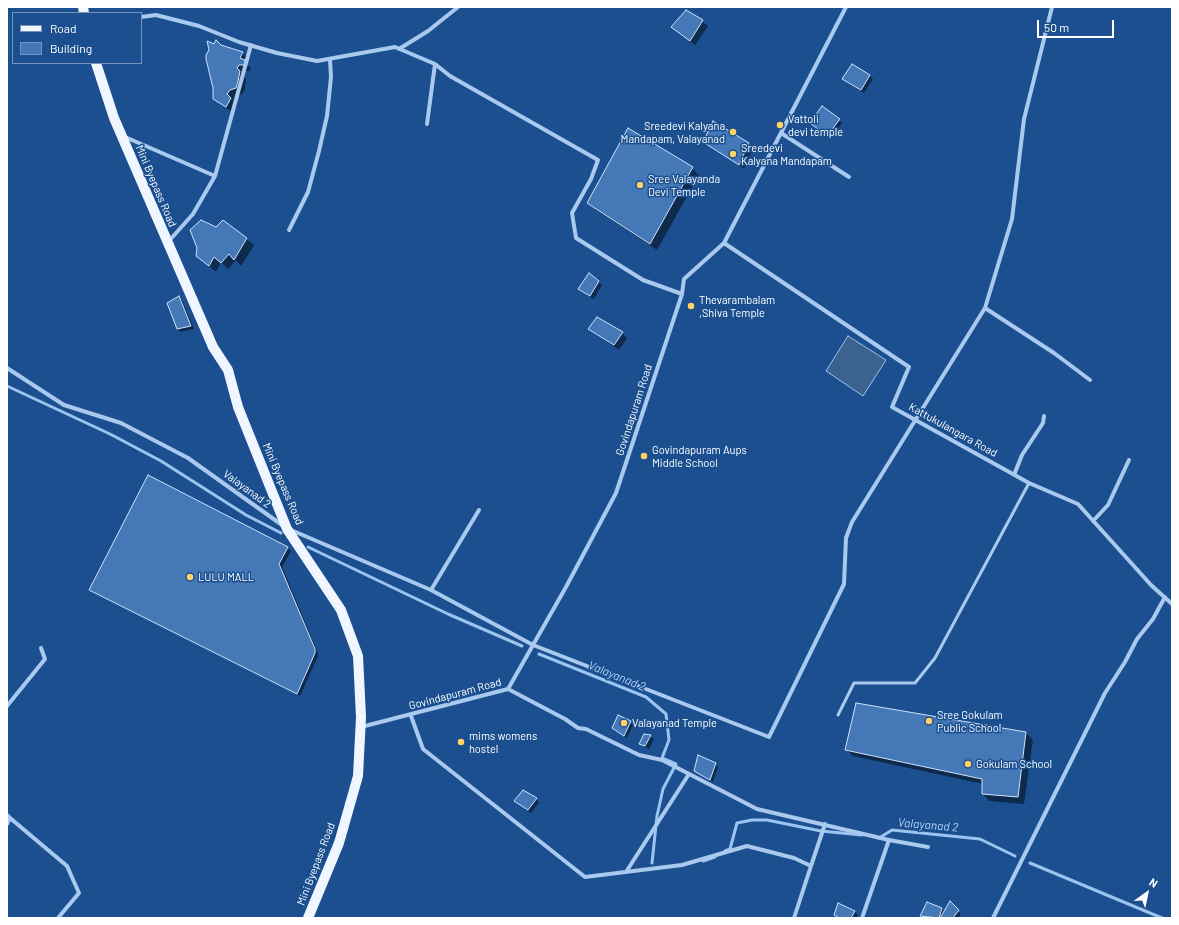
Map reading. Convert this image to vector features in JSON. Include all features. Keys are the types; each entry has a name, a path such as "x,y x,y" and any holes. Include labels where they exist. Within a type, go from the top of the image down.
{"main road":[{"name":"Mini Byepass Road","path":"96,64 122,135 213,347 228,370 238,407 287,528 341,610 358,656 360,727 358,776 339,843 308,918"}],"street":[{"path":"400,49 428,31 458,7"},
{"name":"Govindapuram Road","path":"360,727 411,716 508,689 616,493 682,294 684,279 724,243 846,7"},
{"path":"916,419 985,308 1012,219 1024,119 1052,7"},
{"path":"142,17 156,15 192,24 277,53 318,61 330,60 366,51 395,47 416,54 435,64 450,76 598,160 572,213 576,238 644,280 682,294"},
{"path":"168,242 193,214 215,176 251,45"},
{"path":"289,230 308,192 319,151 326,116 331,77 330,60"},
{"path":"427,124 435,64"},
{"path":"781,133 849,178"},
{"path":"122,135 215,176"},
{"name":"Kattukulangara Road","path":"724,243 909,367 892,407 1029,483 1078,504 1172,604"},
{"path":"985,308 1054,353 1090,380"},
{"name":"Valayanad 2","path":"7,368 64,405 121,423 188,458 287,528 431,590 533,644 769,737 844,584 846,538 852,522 916,419"},
{"path":"1014,475 1022,455 1043,423 1044,416"},
{"path":"1093,521 1108,505 1129,460"},
{"path":"431,590 479,510"},
{"path":"993,918 1105,693 1125,662 1137,639 1153,619 1165,597"},
{"path":"7,706 45,659 41,648"},
{"path":"508,689 565,719 578,728 586,729 639,755 662,760 757,809 889,840 928,847"},
{"path":"411,716 423,749 585,877 682,865 747,846 794,858 811,866"},
{"path":"626,872 689,774"},
{"path":"7,824 9,817 67,866 79,893 58,918"},
{"path":"794,918 825,824"},
{"path":"862,918 889,840"}],"lane":[{"path":"838,715 854,683 915,683 934,658 1029,483"}],"water":[{"path":"848,336 886,360 863,396 826,371"}],"building":[{"path":"686,10 703,20 690,41 671,27"},
{"path":"216,40 221,45 243,52 240,58 245,60 244,65 239,65 237,68 240,71 238,81 236,88 230,90 227,94 231,98 226,107 213,99 213,88 206,59 206,55 209,50 207,41 214,44"},
{"path":"852,64 870,75 861,90 842,79"},
{"path":"822,106 840,119 827,136 810,123"},
{"name":"Sreedevi Kalyana Mandapam","path":"713,121 749,143 739,165 703,142"},
{"name":"Sree Valayanda Devi Temple","path":"628,128 693,167 650,244 587,203"},
{"path":"201,220 216,227 223,220 247,238 234,260 229,254 221,263 214,257 209,266 196,256 197,248 190,230"},
{"path":"589,273 599,281 590,296 578,289"},
{"path":"179,296 191,326 177,329 167,303"},
{"path":"597,317 623,332 614,345 588,329"},
{"name":"LULU MALL","path":"148,475 288,547 279,564 315,649 315,653 297,694 89,590"},
{"name":"Gokulam School","path":"856,703 1026,732 1018,797 982,794 982,779 845,750"},
{"path":"618,715 631,721 624,736 612,728"},
{"path":"644,734 651,735 645,746 639,744"},
{"path":"698,755 716,763 710,780 694,771"},
{"path":"523,790 537,798 528,810 514,801"},
{"path":"950,901 959,910 953,918 940,918"},
{"path":"927,902 942,908 939,918 920,916"},
{"path":"838,903 855,911 851,918 839,918 834,915"}],"waterway":[{"path":"7,386 110,434 161,461 246,515 281,533"},
{"path":"308,547 448,614 522,646"},
{"name":"Valayanad 2","path":"539,654 646,697 666,714 669,740 662,758 676,764 663,789 657,816 652,863"},
{"name":"Valayanad 2","path":"725,851 730,849 737,823 752,820 767,820 821,831 862,835"},
{"name":"Valayanad 2","path":"879,838 892,830 980,839 1015,856"},
{"path":"703,861 715,857"},
{"name":"Valayanad 2","path":"1030,863 1162,918"}],"place":[{"name":"Vattoli devi temple","path":"780,125"},
{"name":"Sreedevi Kalyana Mandapam, Valayanad","path":"733,132"},
{"name":"Sreedevi Kalyana Mandapam","path":"733,154"},
{"name":"Sree Valayanda Devi Temple","path":"640,185"},
{"name":"Thevarambalam ,Shiva Temple","path":"691,306"},
{"name":"Govindapuram Aups Middle School","path":"644,456"},
{"name":"LULU MALL","path":"190,577"},
{"name":"Sree Gokulam Public School","path":"929,721"},
{"name":"Valayanad Temple","path":"624,723"},
{"name":"mims womens hostel","path":"461,742"},
{"name":"Gokulam School","path":"968,764"}]}
